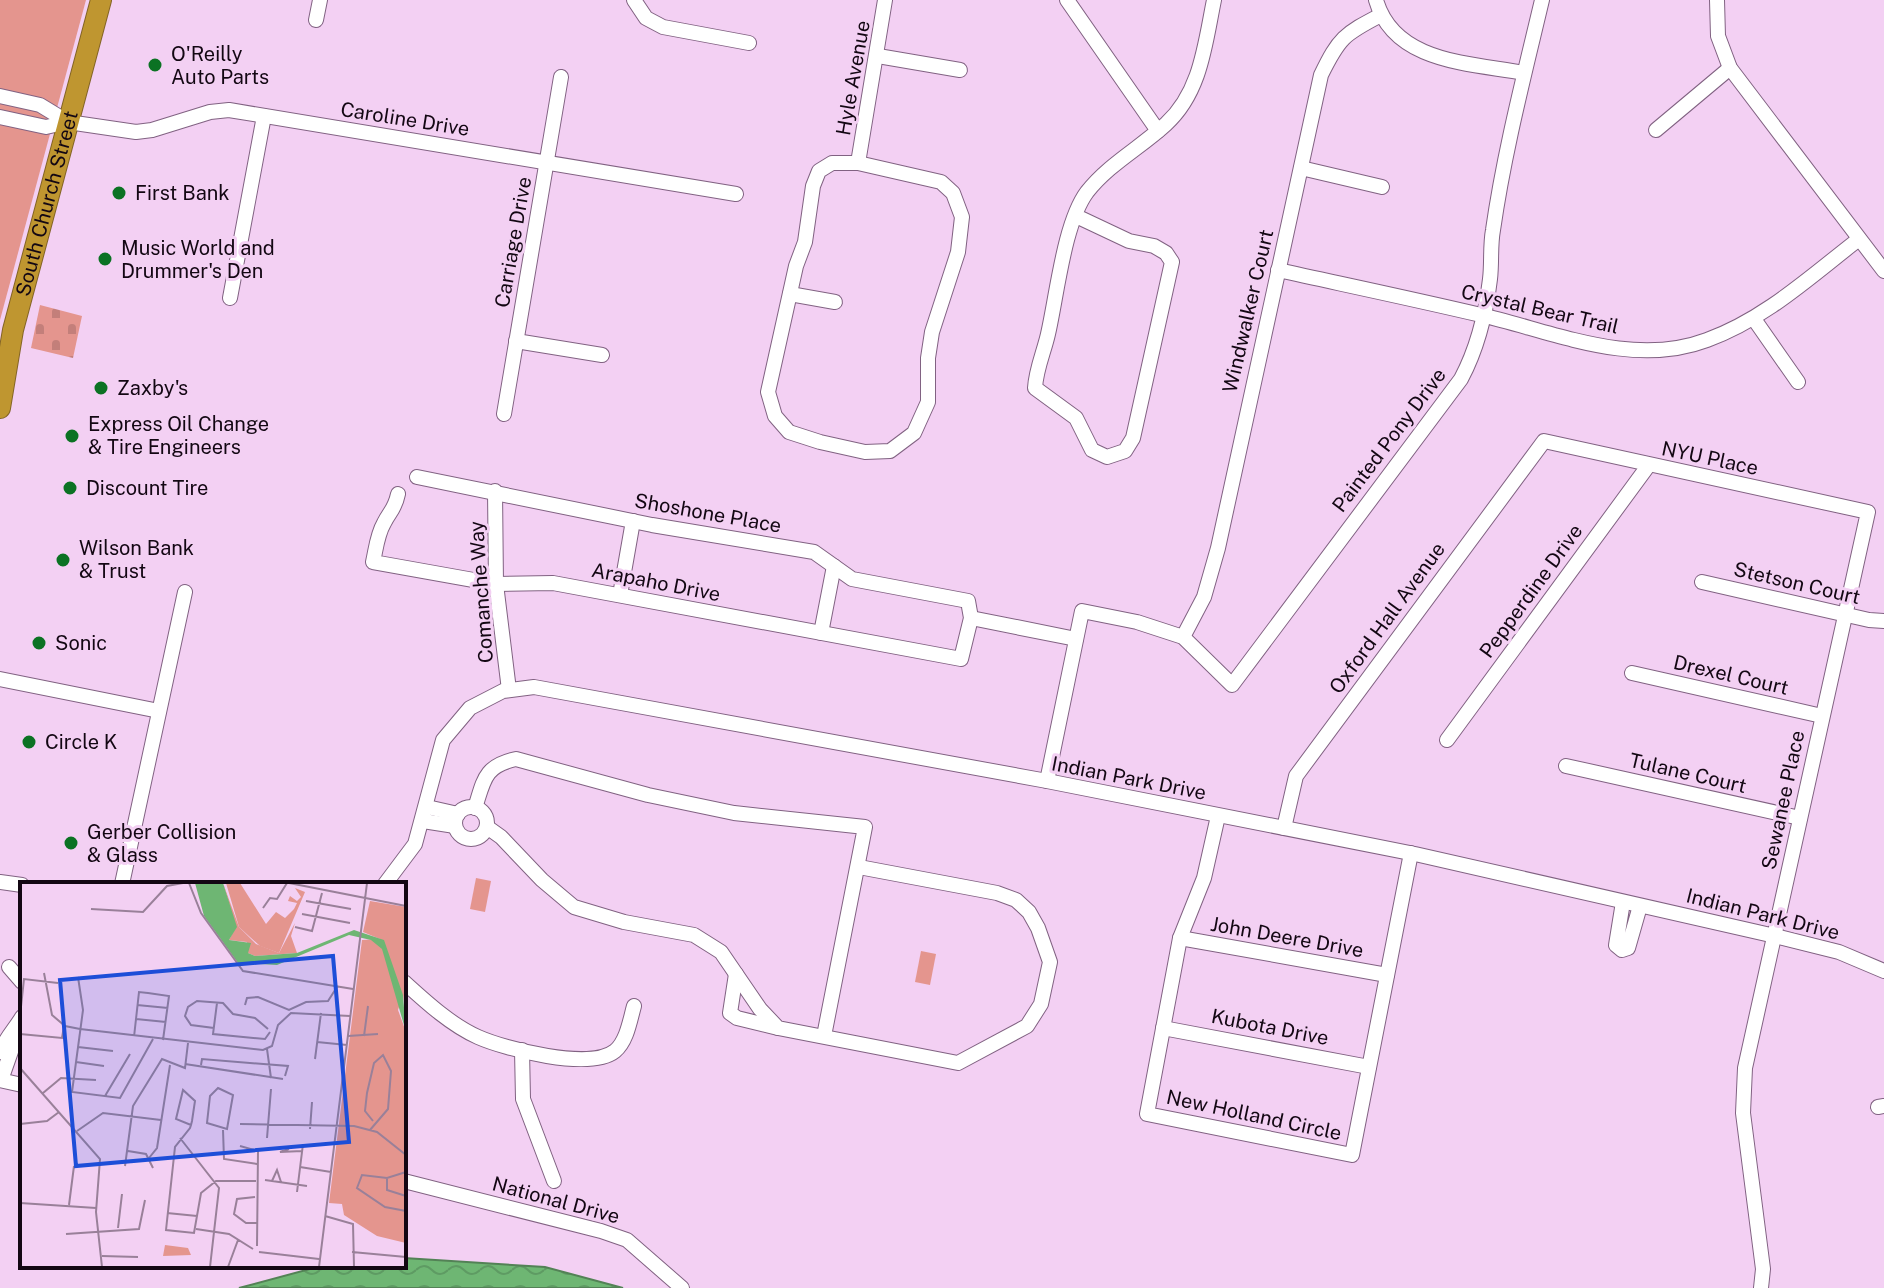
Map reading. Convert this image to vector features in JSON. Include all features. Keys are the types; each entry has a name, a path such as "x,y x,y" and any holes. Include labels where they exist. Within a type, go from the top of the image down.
{"highway":[{"name":"South Church Street","path":"0,408 13,330 101,0"}],"street":[{"path":"316,20 320,0"},
{"path":"634,0 646,18 663,27 749,43"},
{"name":"Hyle Avenue","path":"858,163 885,0"},
{"path":"1067,0 1158,131"},
{"path":"1076,216 1129,241 1154,246 1166,253 1172,262 1133,438 1125,451 1107,457 1092,450 1076,418 1035,388 1036,375 1067,243 1076,216 1085,195 1122,157 1158,131 1183,104 1199,74 1214,0"},
{"name":"Painted Pony Drive","path":"1183,637 1232,685 1461,379 1470,362 1484,316 1492,232 1542,0"},
{"path":"1717,0 1718,36 1730,68 1884,271"},
{"path":"1378,8 1399,39 1426,54 1524,73"},
{"name":"Windwalker Court","path":"1183,637 1204,597 1218,548 1321,75 1335,45 1378,8"},
{"path":"878,56 960,70"},
{"path":"1656,130 1730,68"},
{"name":"Carriage Drive","path":"504,414 561,77"},
{"path":"0,96 40,105 68,122"},
{"name":"Caroline Drive","path":"68,122 136,132 210,112 229,110 736,194"},
{"path":"230,298 264,116"},
{"path":"0,117 46,127 68,122"},
{"path":"832,163 858,163 941,182 953,193 962,217 958,252 932,332 928,358 928,402 914,433 890,451 865,452 820,442 789,432 775,416 768,392 790,294 805,242 813,186 819,171 832,163"},
{"path":"1301,168 1382,187"},
{"name":"Crystal Bear Trail","path":"1278,270 1607,347 1672,350 1707,340 1754,319 1859,239"},
{"path":"790,294 835,302"},
{"path":"1754,319 1798,382"},
{"path":"516,341 602,355"},
{"name":"NYU Place","path":"1544,441 1868,512"},
{"name":"Oxford Hall Avenue","path":"1284,828 1296,776 1544,441"},
{"name":"Pepperdine Drive","path":"1447,740 1648,466"},
{"name":"Shoshone Place","path":"417,477 633,521 814,552 852,579 968,601 971,618"},
{"name":"Comanche Way","path":"495,491 496,584 509,690"},
{"name":"Arapaho Drive","path":"398,494 395,509 385,520 379,534 373,562 496,584 553,583 961,659 971,618"},
{"name":"Sewanee Place","path":"1761,1288 1763,1269 1743,1113 1745,1068 1868,512"},
{"path":"620,595 633,521"},
{"path":"821,633 834,566"},
{"name":"Stetson Court","path":"1702,582 1884,621"},
{"path":"122,882 185,592"},
{"path":"1047,781 1082,611 1137,622 1183,637"},
{"path":"971,618 1076,639"},
{"name":"Drexel Court","path":"1632,673 1822,716"},
{"path":"0,679 159,711"},
{"name":"Indian Park Drive","path":"386,882 415,844 443,740 470,708 509,690 534,687 1047,781 1411,853 1775,936 1839,952 1884,971"},
{"path":"475,808 486,774 501,762 516,759 648,795 734,813 865,827 824,1036"},
{"name":"Tulane Court","path":"1566,766 1800,818"},
{"path":"466,808 475,808 485,815 487,827 474,839 462,836 457,820 466,808"},
{"path":"425,814 457,820"},
{"name":"New Holland Circle","path":"1218,816 1204,878 1180,938 1147,1114 1352,1155 1411,853"},
{"path":"487,827 574,907 624,922 694,935 721,952 760,1009 778,1028"},
{"path":"736,974 730,1013 737,1018 958,1063 1027,1026 1041,1004 1050,962 1029,912 1016,900 997,893 859,867"},
{"path":"0,882 20,885"},
{"path":"1623,902 1616,941 1616,947 1622,950 1628,948 1640,906"},
{"name":"John Deere Drive","path":"1180,938 1387,975"},
{"path":"9,967 20,980"},
{"path":"406,984 428,1004 476,1036 522,1050 577,1059 604,1056 617,1050 628,1029 634,1006"},
{"path":"0,1052 20,1021"},
{"name":"Kubota Drive","path":"1163,1028 1369,1067"},
{"path":"1,1080 14,1043 13,1033"},
{"path":"522,1050 523,1099 554,1181"},
{"name":"National Drive","path":"406,1182 627,1240 682,1288"}],"green space":[{"path":"0,0 86,0 0,320"},
{"path":"40,305 82,316 73,358 31,348"},
{"path":"476,878 491,881 485,912 470,909"},
{"path":"921,951 936,954 930,985 915,982"}],"water":[{"path":"406,1258 545,1267 623,1288 239,1288 314,1268 406,1268"}],"place":[{"name":"O'Reilly Auto Parts","path":"155,65"},
{"name":"First Bank","path":"119,193"},
{"name":"Music World and Drummer's Den","path":"105,259"},
{"name":"Zaxby's","path":"101,388"},
{"name":"Express Oil Change & Tire Engineers","path":"72,436"},
{"name":"Discount Tire","path":"70,488"},
{"name":"Wilson Bank & Trust","path":"63,560"},
{"name":"Sonic","path":"39,643"},
{"name":"Circle K","path":"29,742"},
{"name":"Gerber Collision & Glass","path":"71,843"}]}
